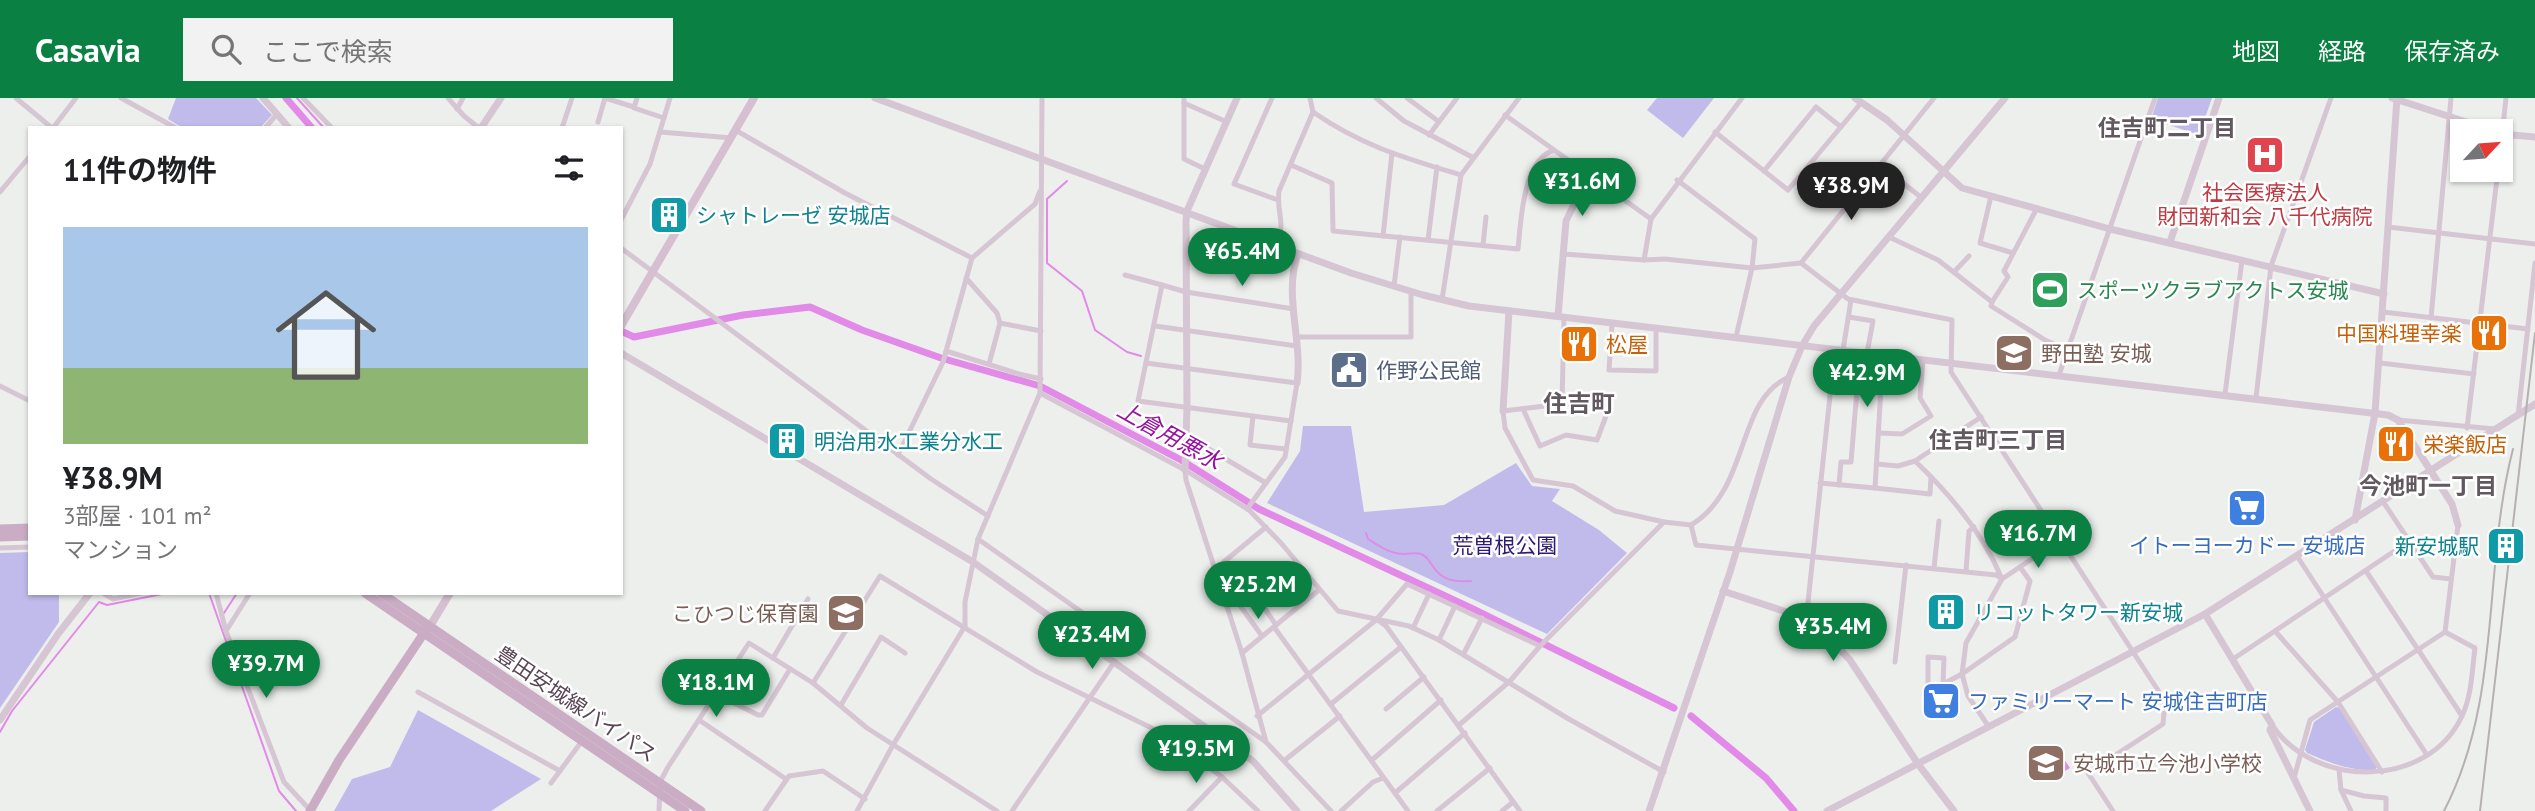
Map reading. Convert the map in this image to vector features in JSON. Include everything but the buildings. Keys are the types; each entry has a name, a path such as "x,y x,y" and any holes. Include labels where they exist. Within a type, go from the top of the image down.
{"main road":[{"path":"623,324 754,98"},
{"path":"0,527 28,526"},
{"path":"0,537 28,536"},
{"path":"368,595 427,629"},
{"path":"383,595 427,629"},
{"path":"310,811 339,760 449,595"},
{"name":"豊田安城線バイパス","path":"427,629 588,733 701,811"},
{"name":"豊田安城線バイパス","path":"427,629 582,741 685,811"}],"street":[{"path":"16,98 50,126"},
{"path":"54,126 76,98"},
{"path":"121,98 172,126"},
{"path":"263,98 287,126"},
{"path":"303,98 330,126"},
{"path":"448,98 478,126"},
{"path":"457,109 463,98"},
{"path":"481,126 501,98"},
{"path":"563,126 572,98"},
{"path":"598,122 605,98 664,118"},
{"path":"634,107 637,98"},
{"path":"623,216 650,164 670,98"},
{"path":"875,98 1187,211 1351,274 1442,300 1612,324 2225,394 2375,413 2398,420 2499,430"},
{"path":"857,811 893,745 965,626 965,602 978,539 1040,393 1042,98"},
{"path":"1237,98 1187,211 1185,470 1242,653 1266,742"},
{"path":"1272,98 1234,184 1278,200"},
{"path":"1276,246 1283,230 1279,191 1313,112 1310,98"},
{"path":"1376,98 1404,121 1472,157"},
{"path":"1407,98 1438,121"},
{"path":"1429,135 1457,98"},
{"path":"1442,300 1461,174 1519,98"},
{"path":"1644,260 1651,219 1677,180 1742,98"},
{"path":"1801,263 1934,98"},
{"path":"1649,811 1723,591 1789,377 1802,346 1814,326 2005,98"},
{"path":"2059,375 2155,98"},
{"path":"2171,242 2219,98"},
{"path":"2256,398 2271,266 2331,98"},
{"path":"2431,318 2451,98"},
{"path":"2502,119 2506,98"},
{"path":"2354,520 2375,413 2395,99 2458,119"},
{"path":"1205,169 1184,159 1184,100 1227,122"},
{"path":"1715,132 1788,190 1841,127 1858,100 1886,120 1962,188 2110,229 2384,295"},
{"path":"1764,171 1816,107 1841,127"},
{"path":"1313,112 1356,139 1461,174"},
{"path":"267,126 277,114"},
{"path":"1506,115 1651,219"},
{"path":"660,132 735,134 972,258"},
{"path":"2513,135 2535,137"},
{"path":"1291,165 1332,183 1333,231 1518,249 1524,193 1540,160 1554,150"},
{"path":"1383,236 1392,153"},
{"path":"0,192 28,158"},
{"path":"1880,164 1922,198"},
{"path":"1428,240 1437,167"},
{"path":"1562,404 1561,317 1566,221 1570,210 1594,178"},
{"path":"1677,180 1755,239 1752,268 1736,337"},
{"path":"2467,428 2497,182"},
{"path":"898,455 945,356 972,258 1035,204 1041,187"},
{"path":"1991,195 1980,243 2013,253"},
{"path":"2036,208 2004,271 2008,277 1991,306 2045,340 2068,350"},
{"path":"1483,245 1486,217"},
{"path":"2388,227 2535,244"},
{"path":"1394,286 1400,237"},
{"path":"1889,237 1938,260 1992,302"},
{"path":"623,250 898,455 988,516"},
{"path":"1247,509 1285,457 1297,383 1293,268 1297,254"},
{"path":"1564,254 1665,259 1752,268 1801,263 1840,295 1852,300 1952,320 1951,372 2165,701 2163,724 2088,774 2113,811"},
{"path":"1954,272 1969,256"},
{"path":"2225,394 2242,260"},
{"path":"2518,417 2535,263"},
{"path":"1125,275 1186,292 1294,309"},
{"path":"966,278 998,313 1000,323 989,364"},
{"path":"1162,285 1138,401 1291,421"},
{"path":"1155,326 1297,342 1411,337 1412,292"},
{"path":"1806,621 1820,483 1839,350 1852,300"},
{"path":"1509,311 1503,411 1505,428 1533,480 1573,486 1615,511 1664,523 1691,525 1706,515 1719,500 1737,466 1756,408 1773,386 1789,377"},
{"path":"2383,312 2528,329"},
{"path":"1839,485 1842,461 1851,462 1863,353 1873,321 1849,317"},
{"path":"1000,323 1041,331"},
{"path":"1612,324 1609,370 1656,371 1656,328"},
{"path":"623,354 973,562 1253,761 1297,811"},
{"path":"1875,488 1883,355"},
{"path":"945,356 989,364 1041,381"},
{"path":"1879,433 1902,434 1931,416 1920,398 1923,360"},
{"path":"1146,363 1297,383"},
{"path":"2379,363 2474,374"},
{"path":"0,386 28,400"},
{"path":"22,397 28,392"},
{"path":"1040,393 1185,470 1247,509 1266,527 1338,611 1413,628 1439,640 1567,718 1664,772"},
{"path":"1503,411 1562,404 1609,408 1597,440 1566,435 1540,446 1523,409"},
{"path":"1827,811 2205,614 2499,430 2535,404"},
{"path":"1253,416 1250,445 1286,449"},
{"path":"1877,464 1898,466 1915,461 1981,417"},
{"path":"2294,778 2311,720 2445,632 2458,525 2452,504 2398,420"},
{"path":"1187,436 1266,483"},
{"path":"1915,461 1983,538 2002,579"},
{"path":"1820,483 1930,494 1931,477"},
{"path":"2384,503 2433,577 2451,579"},
{"path":"1934,568 1939,521"},
{"path":"1459,725 1510,681 1540,646 1664,523"},
{"path":"1691,525 1696,545 1966,571 1996,575 2002,579"},
{"path":"1214,570 1266,527"},
{"path":"1966,571 1969,531 1973,527"},
{"path":"978,539 1266,742 1331,811"},
{"path":"1989,727 1968,696 1962,674 1966,643 2002,579 2060,540"},
{"path":"2233,659 2408,542"},
{"path":"0,548 28,547"},
{"path":"2297,556 2427,755"},
{"path":"1895,662 1906,565"},
{"path":"1943,684 1944,658 1928,657 1928,692 1962,674 2015,637 2030,581 2020,567"},
{"path":"2365,570 2462,716"},
{"path":"813,684 880,576 1037,672 1166,735 1222,777 1258,811"},
{"path":"1258,716 1376,620 1407,584 1540,646"},
{"path":"1227,607 1251,589 1408,811"},
{"path":"1242,653 1319,590"},
{"path":"1723,591 1783,609 1806,621 1829,638 1850,660 1918,764 1954,811"},
{"path":"1413,628 1429,594"},
{"path":"0,720 58,634 88,595"},
{"path":"106,595 113,599 132,595"},
{"path":"217,595 226,631 284,782 310,811"},
{"path":"226,631 249,595"},
{"path":"773,658 808,599"},
{"path":"1236,600 1262,636"},
{"path":"1439,640 1455,606"},
{"path":"2205,614 2272,725 2300,754 2339,771 2362,773 2405,767 2427,755 2448,737 2462,716 2471,682 2475,648 2445,632"},
{"path":"1464,653 1482,618"},
{"path":"1376,620 1386,626 1520,811"},
{"path":"2275,631 2338,702 2382,772"},
{"path":"841,705 881,637 905,653"},
{"path":"659,811 660,782 668,767 749,643 813,684 867,729 998,811"},
{"path":"1331,704 1401,647"},
{"path":"1012,811 1115,661"},
{"path":"716,694 762,715 790,669"},
{"path":"1386,709 1424,677"},
{"path":"418,692 560,771"},
{"path":"1371,760 1441,700"},
{"path":"1285,760 1340,716"},
{"path":"699,720 786,779"},
{"path":"2272,725 2270,730 2310,811"},
{"path":"551,783 588,733"},
{"path":"1395,793 1465,733"},
{"path":"1437,811 1490,768"},
{"path":"765,811 789,776 823,771 865,799"},
{"path":"2339,771 2341,790 2351,811"},
{"path":"1193,809 1222,777"},
{"path":"1341,811 1373,782 1383,778"},
{"path":"2341,790 2386,798 2386,811"},
{"path":"1502,811 1513,802"}],"green space":[{"path":"176,98 256,98 272,115 262,126 180,126 168,119"},
{"path":"1657,98 1714,98 1683,138 1647,110"},
{"path":"2158,98 2212,98 2199,135 2151,119"},
{"name":"荒曽根公園","path":"1303,426 1351,426 1364,512 1444,505 1516,463 1532,486 1560,489 1552,501 1599,530 1627,553 1547,634 1267,503 1300,451"},
{"path":"28,552 28,595 59,595 59,622 0,708 0,553"},
{"path":"2336,707 2340,708 2377,767 2375,770 2340,766 2305,750 2314,722"},
{"path":"418,710 541,779 491,811 334,811 352,779 390,767"}],"shaded area":[{"path":"2056,747 2070,768 2058,775 2045,755"}],"waterway":[{"name":"上倉用悪水","path":"286,98 310,126"},
{"path":"297,98 322,126"},
{"path":"1067,181 1047,199 1047,263 1082,291 1095,330 1127,352 1141,356"},
{"name":"上倉用悪水","path":"623,332 634,337 743,315 810,307 862,330 941,358 1040,386 1181,460 1259,509 1473,609 1674,708"},
{"path":"1366,533 1368,539 1389,551 1423,555 1444,577 1454,581 1471,581"},
{"path":"0,732 12,711 99,602 107,605 157,595"},
{"path":"210,595 279,791 296,811"},
{"path":"224,613 236,595"},
{"name":"上倉用悪水","path":"1691,716 1766,778 1794,811"}],"railway":[{"path":"2480,811 2535,333"},
{"path":"2444,811 2463,768 2484,678 2497,540 2513,449"}],"place":[{"name":"社会医療法人 財団新和会 八千代病院","path":"2265,155"},
{"name":"シャトレーゼ 安城店","path":"669,215"},
{"name":"スポーツクラブアクトス安城","path":"2050,290"},
{"name":"中国料理幸楽","path":"2489,333"},
{"name":"松屋","path":"1579,344"},
{"name":"野田塾 安城","path":"2014,353"},
{"name":"作野公民館","path":"1349,370"},
{"name":"明治用水工業分水工","path":"787,441"},
{"name":"栄楽飯店","path":"2396,444"},
{"name":"イトーヨーカドー 安城店","path":"2247,508"},
{"name":"新安城駅","path":"2506,546"},
{"name":"リコットタワー新安城","path":"1946,612"},
{"name":"こひつじ保育園","path":"846,613"},
{"name":"ファミリーマート 安城住吉町店","path":"1941,701"},
{"name":"安城市立今池小学校","path":"2046,763"}],"district":[{"name":"住吉町二丁目","path":"2167,127"},
{"name":"住吉町","path":"1579,403"},
{"name":"住吉町三丁目","path":"1998,439"},
{"name":"今池町一丁目","path":"2428,485"}]}
